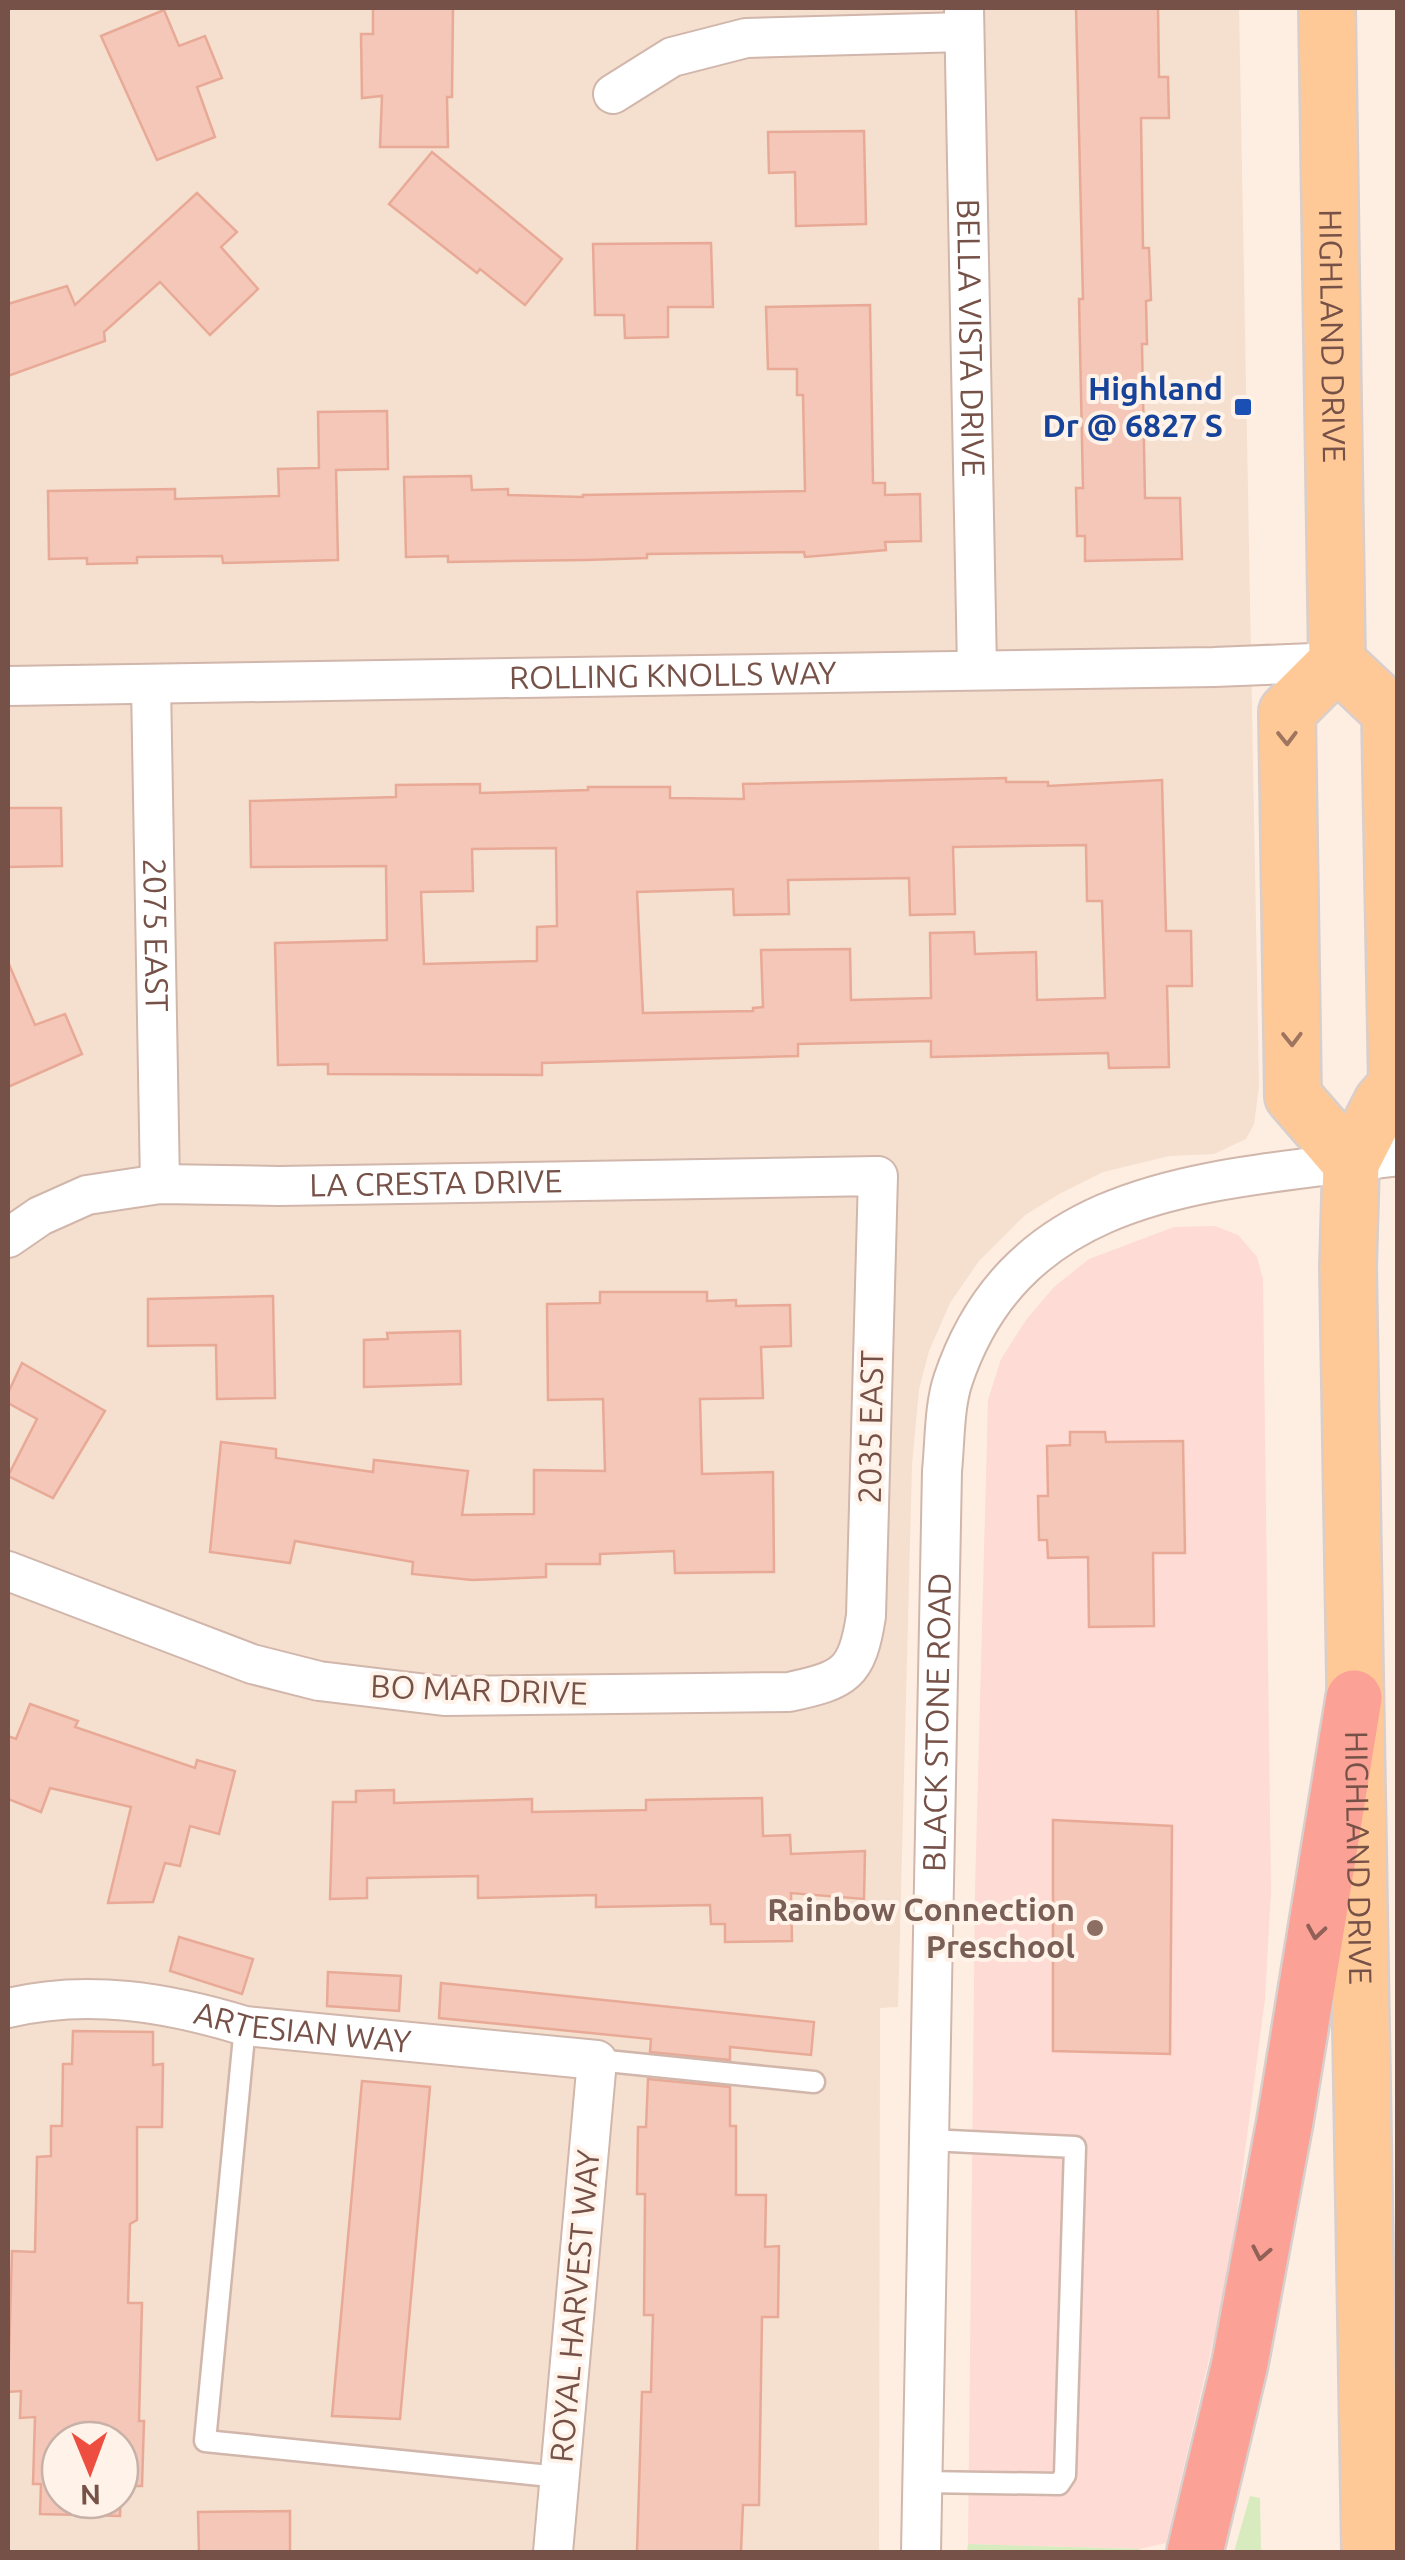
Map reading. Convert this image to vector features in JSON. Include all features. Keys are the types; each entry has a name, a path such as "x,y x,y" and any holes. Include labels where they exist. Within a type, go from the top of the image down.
{"highway":[{"path":"1195,2552 1244,2345 1354,1698"}],"main road":[{"name":"HIGHLAND DRIVE","path":"1328,8 1337,662 1390,712 1397,1085 1382,1102 1374,1159 1348,1267 1370,2552"},
{"path":"1337,662 1287,712 1293,1096 1374,1159"}],"street":[{"path":"613,94 672,57 746,38 964,20"},
{"name":"BELLA VISTA DRIVE","path":"964,20 977,668"},
{"name":"ROLLING KNOLLS WAY","path":"8,686 1337,662"},
{"name":"2075 EAST","path":"151,684 160,1184"},
{"name":"BLACK STONE ROAD","path":"921,2552 942,1470 952,1384 975,1328 1012,1278 1056,1238 1102,1212 1162,1192 1228,1179 1374,1159"},
{"name":"LA CRESTA DRIVE","path":"8,1238 40,1216 88,1195 160,1184 278,1186 878,1176"},
{"name":"2035 EAST","path":"846,1673 861,1650 866,1616 878,1176"},
{"name":"BO MAR DRIVE","path":"8,1571 252,1664 319,1681 386,1691 444,1696 789,1692 820,1686 846,1673"},
{"name":"ARTESIAN WAY","path":"8,2008 70,1998 126,1999 189,2008 245,2026 597,2060"},
{"name":"ROYAL HARVEST WAY","path":"553,2552 597,2060"}],"lane":[{"path":"245,2026 205,2441 560,2476"},
{"path":"597,2060 814,2082"},
{"path":"922,2482 1058,2484 1065,2475 1075,2148 1067,2144 929,2140"}],"shaded area":[{"path":"8,8 1239,8 1259,1086 1254,1124 1246,1139 1214,1154 1169,1156 1103,1172 1025,1215 979,1261 950,1303 929,1351 919,1389 912,1465 898,2007 880,2008 879,2552 8,2552"},
{"path":"1215,1226 1238,1235 1257,1257 1263,1279 1271,1891 1265,1999 1229,2273 1166,2543 1140,2549 968,2544 975,1891 988,1400 1001,1359 1026,1320 1054,1287 1089,1259 1174,1227"}],"green space":[{"path":"1250,2496 1260,2498 1261,2552 1234,2552"},
{"path":"968,2544 1140,2549 967,2552"}],"building":[{"path":"373,8 453,8 448,147 380,147 382,96 362,98 361,34 373,34"},
{"path":"1076,8 1158,8 1159,77 1168,77 1169,118 1141,118 1143,248 1149,248 1151,300 1146,301 1147,344 1142,344 1145,498 1180,498 1182,559 1085,561 1085,536 1077,536 1076,488 1083,488 1079,299 1083,299"},
{"path":"164,10 179,46 205,36 222,78 197,87 215,137 157,160 101,36"},
{"path":"864,131 866,224 796,226 795,172 769,173 768,132"},
{"path":"432,152 562,259 525,305 389,204"},
{"path":"197,193 237,232 221,247 258,289 210,335 160,282 104,332 105,341 8,376 8,304 67,286 75,305"},
{"path":"711,243 713,307 668,307 668,337 625,338 624,315 595,315 593,244"},
{"path":"870,305 873,483 885,483 885,495 920,494 921,541 885,542 886,550 805,557 804,552 647,554 647,558 448,562 448,556 406,557 404,477 471,476 472,490 508,489 508,495 583,497 805,491 803,395 797,395 797,369 768,369 766,307"},
{"path":"387,411 388,469 336,470 338,560 223,563 222,556 137,557 137,563 87,564 87,558 49,559 48,491 175,489 175,499 279,496 278,469 319,468 318,412"},
{"path":"1006,778 1006,782 1048,782 1048,786 1162,780 1166,931 1191,931 1192,986 1167,986 1169,1067 1109,1068 1108,1053 931,1057 931,1041 798,1044 798,1056 542,1063 542,1075 328,1074 328,1064 278,1065 275,943 387,940 386,866 251,867 250,801 396,797 396,785 480,784 480,793 670,787 670,798 744,799 743,784","holes":["1086,845 1087,901 1102,901 1105,998 1037,1000 1036,952 975,954 974,932 930,933 931,998 851,1000 850,949 761,950 763,1007 753,1011 643,1013 637,892 733,889 734,915 789,914 788,880 909,878 910,915 955,914 953,847","556,848 557,926 537,927 537,961 424,964 421,892 473,891 472,849"]},
{"path":"8,808 61,808 62,866 8,867"},
{"path":"8,962 35,1025 65,1014 82,1054 8,1087"},
{"path":"600,1292 707,1292 707,1301 736,1300 736,1306 790,1305 791,1346 761,1347 763,1398 700,1399 702,1474 773,1472 774,1572 675,1573 674,1551 600,1554 600,1564 546,1564 546,1577 472,1580 412,1574 413,1562 295,1541 290,1563 210,1552 221,1442 276,1449 276,1458 373,1472 374,1460 468,1471 462,1515 534,1514 534,1470 605,1471 603,1399 548,1400 547,1304 600,1303"},
{"path":"273,1296 275,1398 217,1399 216,1345 148,1346 148,1299"},
{"path":"460,1331 461,1384 364,1387 364,1340 388,1339 387,1333"},
{"path":"22,1363 105,1411 53,1498 8,1476 37,1419 8,1403 8,1393"},
{"path":"1070,1432 1105,1432 1106,1442 1183,1441 1185,1553 1153,1553 1154,1626 1089,1627 1088,1557 1048,1558 1047,1540 1039,1540 1038,1496 1048,1496 1047,1446 1070,1445"},
{"path":"30,1704 78,1721 75,1727 195,1768 197,1760 235,1771 219,1834 190,1826 180,1866 165,1863 153,1902 108,1903 131,1807 50,1788 41,1812 8,1799 8,1736 16,1739"},
{"path":"394,1790 394,1803 532,1799 532,1812 646,1810 646,1800 762,1798 763,1836 790,1835 791,1854 865,1851 864,1899 791,1893 792,1941 725,1942 725,1924 711,1924 710,1905 596,1907 596,1895 478,1898 478,1876 367,1878 367,1898 330,1899 333,1802 356,1802 356,1791"},
{"path":"1053,1820 1172,1826 1170,2054 1053,2051"},
{"path":"179,1937 253,1959 242,1994 170,1971"},
{"path":"328,1972 401,1976 399,2011 327,2006"},
{"path":"441,1983 814,2022 811,2055 730,2047 730,2060 650,2052 651,2039 439,2018"},
{"path":"73,2031 153,2032 153,2065 163,2064 162,2127 137,2127 137,2220 130,2224 128,2303 142,2303 139,2420 40,2420 40,2484 33,2484 35,2417 20,2418 21,2391 8,2392 12,2251 35,2252 37,2157 51,2156 51,2126 62,2126 63,2064 72,2064"},
{"path":"648,2079 730,2087 730,2126 736,2126 736,2195 766,2195 765,2247 779,2246 778,2317 762,2317 759,2505 743,2505 741,2551 637,2552 642,2392 651,2392 653,2315 644,2315 645,2194 637,2194 638,2127 646,2127"},
{"path":"362,2081 430,2087 400,2419 332,2416"},
{"path":"140,2421 144,2421 142,2486"},
{"path":"290,2511 290,2552 199,2552 198,2512"}],"place":[{"name":"Highland Dr @ 6827 S","path":"1243,407"},
{"name":"Rainbow Connection Preschool","path":"1095,1928"}]}
